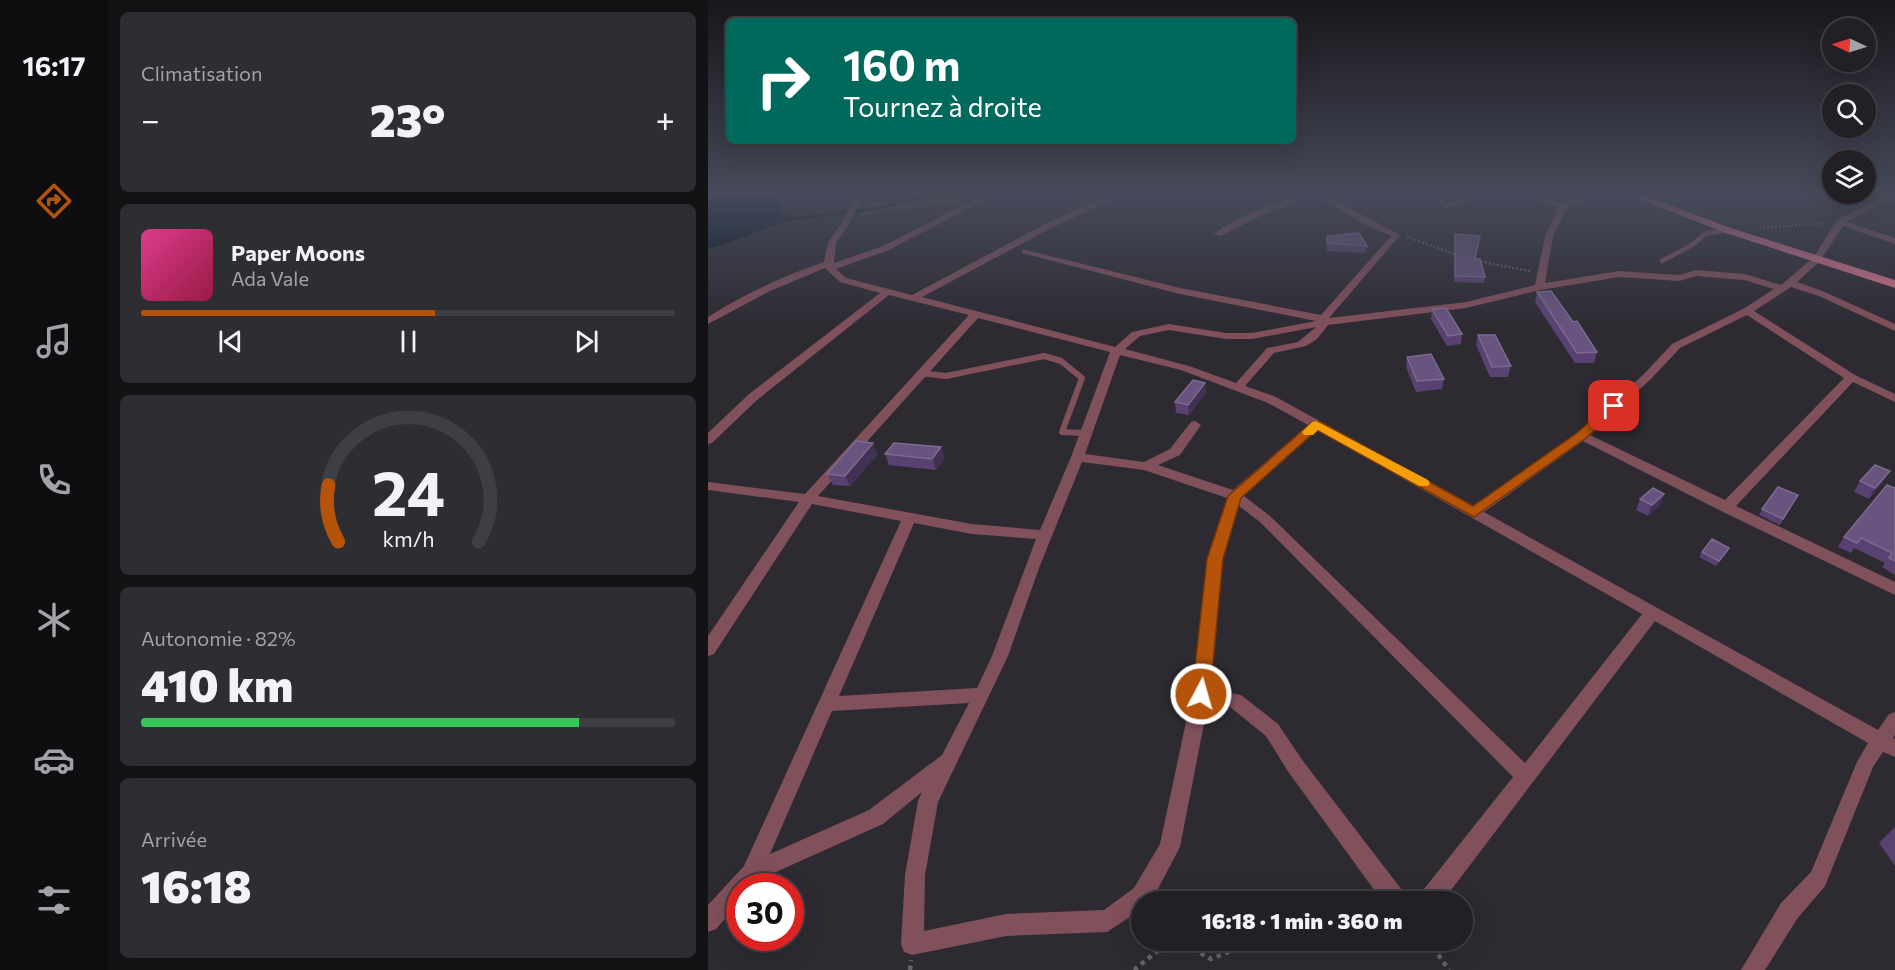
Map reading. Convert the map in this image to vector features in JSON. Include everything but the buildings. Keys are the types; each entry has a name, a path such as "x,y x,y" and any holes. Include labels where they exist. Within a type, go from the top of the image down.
{"main road":[{"path":"1749,237 1895,284"}],"street":[{"path":"829,266 832,243 836,237"},
{"path":"708,321 749,296 793,276 886,248 907,237"},
{"path":"913,298 1027,237"},
{"path":"1238,387 1270,350 1302,346 1394,237"},
{"path":"1540,287 1549,237"},
{"path":"1474,512 1582,436 1676,346 1747,311 1786,286 1816,260 1832,237"},
{"path":"1025,251 1180,291 1324,321"},
{"path":"829,266 843,280 1185,368 1272,400 1888,745"},
{"path":"1316,424 1235,496 1215,559 1201,694 1170,846 1142,896 1107,921 1006,925 912,944 915,875 928,801 1000,656 1043,535 1077,457 1116,351 1136,334 1169,327 1236,336 1276,332 1324,321 1466,304 1540,287 1618,273 1679,278 1696,273 1745,277 1822,294 1895,328"},
{"path":"708,440 753,397 887,292"},
{"path":"1747,311 1851,377 1895,398"},
{"path":"708,649 808,499 975,315"},
{"path":"1726,508 1851,377"},
{"path":"1146,466 1175,452 1195,425"},
{"path":"1582,436 1895,589"},
{"path":"1077,457 1146,466 1235,496 1265,519 1525,776"},
{"path":"708,486 808,499 972,529 1043,535"},
{"path":"751,873 909,519"},
{"path":"1436,891 1652,613"},
{"path":"1201,694 1235,700 1272,730 1296,767 1389,891"},
{"path":"828,704 982,695"},
{"path":"1752,970 1789,911 1818,879 1866,762 1888,745 1895,720"},
{"path":"751,873 876,817 951,757"},
{"path":"708,921 726,901"}],"lane":[{"path":"1662,261 1692,245 1701,237"},
{"path":"920,373 946,376 1044,356 1056,357 1064,361 1082,378 1062,432 1085,433"}],"path":[{"path":"1406,237 1466,258"},
{"path":"1475,260 1542,273"},
{"path":"1134,970 1157,951"},
{"path":"1197,951 1211,959 1231,951"},
{"path":"1436,951 1449,970"}],"water":[{"path":"708,237 743,237 723,245 708,249"}],"slow traffic":[{"path":"1308,432 1316,424 1424,483"}],"route":[{"path":"1201,694 1215,559 1235,496 1316,424 1474,512 1582,436 1614,406"}]}
